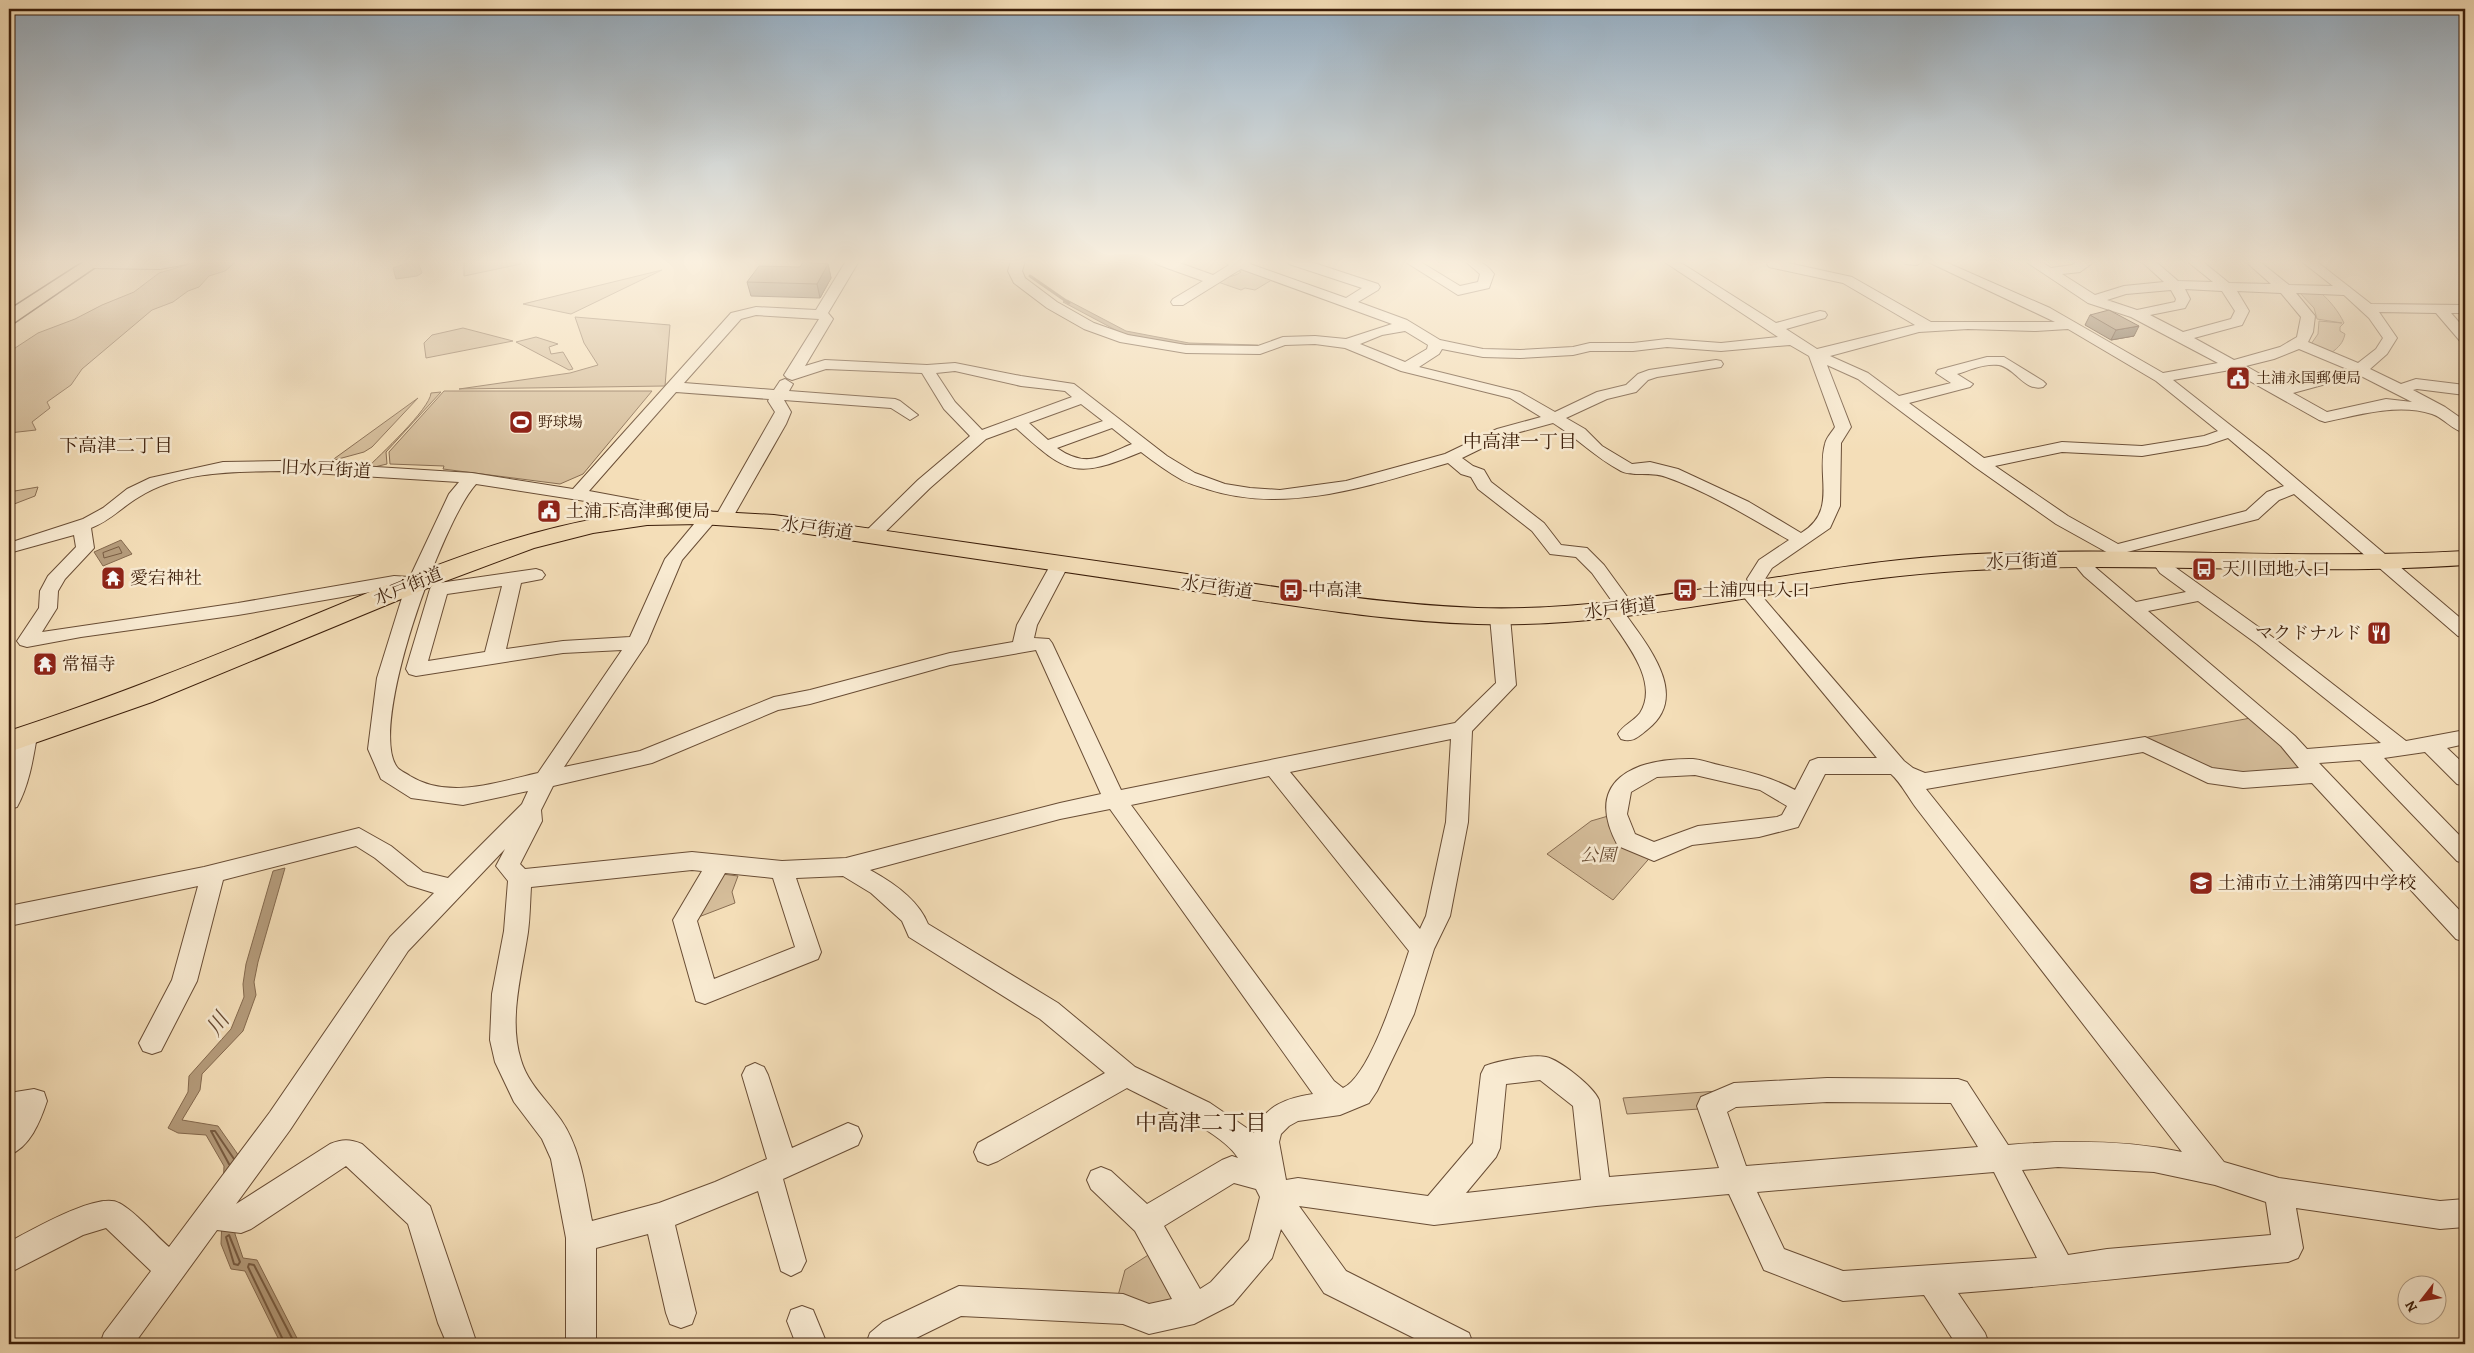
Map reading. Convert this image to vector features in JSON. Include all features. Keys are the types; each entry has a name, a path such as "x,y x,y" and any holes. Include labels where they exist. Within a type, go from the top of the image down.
{"highway":[{"name":"水戸街道","path":"18,739 139,696 416,583 445,580 494,552 555,534 651,518 717,517 871,536 1366,608 1429,614 1500,617 1560,615 1620,609 1889,569 1943,564 2079,559 2120,555 2160,560 2384,563 2465,558"}],"street":[{"path":"578,493 729,324"},
{"path":"114,1344 280,1121 399,944 530,809 544,781 637,643 674,559 717,517 783,412 776,401 778,394 792,375 823,324"},
{"path":"1087,324 1125,339 1196,349 1260,350 1283,341 1315,340 1348,344 1406,368 1515,395 1579,432 1596,449 1629,469 1650,467 1672,473 1742,506 1801,540"},
{"path":"1403,324 1435,343 1483,353 1520,354 1573,351 1590,347 1633,348 1667,343 1721,347 1792,340"},
{"path":"1768,324 1815,354 1863,376 1981,464 2062,520 2120,555 2252,515 2273,496 2296,487"},
{"path":"1774,328 1788,324"},
{"path":"1924,324 1929,327"},
{"path":"2156,324 2282,391 2325,417 2386,404 2439,410"},
{"path":"2182,337 2228,324"},
{"path":"2161,378 2258,358 2298,343 2306,332 2307,324"},
{"path":"2282,391 2362,369 2380,357 2390,338 2382,324"},
{"path":"2453,324 2465,338"},
{"path":"1815,354 1908,329 2070,325 2161,378 2232,432 2465,632"},
{"path":"1348,344 1367,335 1391,328 1408,326"},
{"path":"1406,368 1434,351 1435,343"},
{"path":"2298,343 2362,369 2402,389 2439,410 2465,428"},
{"path":"1815,354 1843,427 1833,443 1831,506 1821,528 1760,568 1754,589 1903,771 1925,803 2215,1172"},
{"path":"1896,401 1965,384 1943,372 1987,361 2004,361 2038,384"},
{"path":"792,375 825,364 927,369 939,366 955,367 1043,385 1060,384 1084,398 1161,459 1189,477 1222,488 1250,493 1280,495 1347,486 1451,457 1503,432 1554,418 1602,395 1631,389 1643,377 1654,373 1716,364"},
{"path":"927,369 937,392 960,418 980,436"},
{"path":"2402,389 2416,384 2465,390"},
{"path":"671,387 896,404 910,415"},
{"path":"871,536 924,484 980,436 1084,398"},
{"path":"1018,422 1066,461 1075,465 1090,464 1144,444"},
{"path":"1048,446 1115,422"},
{"path":"1981,464 2062,447 2142,451 2207,440 2232,432"},
{"path":"1451,457 1467,470 1478,474 1484,485 1538,526 1556,550 1581,552 1598,569 1649,662 1657,698 1647,719 1628,734"},
{"name":"旧水戸街道","path":"9,548 82,526 109,512 133,493 156,482 223,467 280,466 472,478 578,493 642,506 650,511 651,518"},
{"path":"472,478 457,494 416,583 387,678 379,749 389,773 419,792 463,798 644,758 774,704 810,697 950,659 1042,642 1115,800 1325,1089 1340,1103"},
{"path":"82,526 85,548 57,576 49,592 48,608 27,641 81,630 238,610 394,582 416,583"},
{"path":"2079,559 2288,741 2317,775 2465,932"},
{"path":"2160,560 2166,569 2264,640 2402,749"},
{"path":"1022,646 1027,625 1060,564"},
{"path":"536,575 513,578 445,580 439,590 416,669 563,647 637,643"},
{"path":"494,657 513,578"},
{"path":"2134,608 2200,595"},
{"path":"520,879 692,861 782,870 846,867 1060,811 1462,729 1506,685 1500,617"},
{"path":"882,1344 894,1333 959,1301 1123,1309 1149,1319 1194,1309 1222,1293 1262,1248 1271,1187 1266,1142 1270,1127 1279,1117 1295,1109 1340,1103 1359,1094 1368,1083 1401,1014 1422,950 1438,916 1457,822 1462,729"},
{"path":"2302,757 2402,749 2465,737"},
{"path":"9,801 20,769 18,739"},
{"path":"1799,802 1766,784 1695,767 1653,769 1621,788 1616,814 1626,840 1654,852 1680,840 1704,834 1771,829 1790,821 1818,766 1903,771 1924,781 2145,744 2208,775 2243,780 2317,775"},
{"path":"2430,744 2465,778"},
{"path":"2366,753 2465,855"},
{"path":"1274,767 1422,950"},
{"path":"530,809 531,820 508,866 520,879 516,931 505,994 503,1040 508,1062 523,1093 552,1130 565,1160 581,1238 582,1344"},
{"path":"9,918 213,874 359,837 383,852 416,879 453,889"},
{"path":"719,863 685,920 705,993 809,952 782,870"},
{"path":"846,867 879,886 912,915 918,930 1049,1011 1126,1075 1200,1112 1243,1140 1271,1187 1335,1282 1458,1344"},
{"path":"152,1043 184,981 213,874"},
{"path":"1434,1211 1486,1148 1494,1074 1544,1068 1586,1100 1596,1192"},
{"path":"755,1075 775,1169 791,1261"},
{"path":"988,1152 1126,1075"},
{"path":"2060,1271 2002,1160 1958,1091 1827,1090 1734,1095 1711,1106 1737,1180 1774,1260 1842,1286 2060,1271 2107,1264 2288,1248 2279,1192"},
{"path":"9,1105 34,1101 28,1118 9,1142"},
{"path":"581,1238 659,1217 722,1193 848,1136"},
{"path":"210,1215 240,1219 340,1153 352,1153 420,1216 453,1323 462,1344"},
{"path":"1145,1221 1232,1169 1271,1187 1434,1211 1596,1192 2058,1154 2154,1160 2215,1172 2279,1192 2440,1215 2465,1213"},
{"path":"1101,1180 1145,1221 1194,1309"},
{"path":"9,1258 78,1222 110,1214 170,1268"},
{"path":"659,1217 681,1313"},
{"path":"1931,1280 1974,1344"}],"green space":[{"path":"61,324 135,324 82,369 71,385 47,402 50,408 32,422 36,430 9,433 9,352 38,333"},
{"path":"577,324 670,325 665,386 459,389 570,373 598,365 584,343"},
{"path":"2319,324 2343,324 2340,327 2340,331 2345,334 2340,345 2331,353 2311,344 2318,334"},
{"path":"463,328 513,341 426,358 424,343 432,335"},
{"path":"536,337 558,344 549,347 551,354 563,352 573,369 569,370 516,342"},
{"name":"野球場","path":"444,391 652,391 583,474 560,484 443,469 444,466 390,464 389,452"},
{"path":"441,392 386,452 387,464 366,469 413,421 422,410 431,393"},
{"path":"418,398 372,447 364,452 331,461"},
{"path":"38,487 35,496 9,506 9,492"},
{"path":"2256,717 2304,765 2293,771 2220,773 2143,738"},
{"name":"公園","path":"1615,814 1654,853 1613,900 1547,854 1591,821"},
{"path":"722,874 738,876 732,892 735,903 696,918"},
{"path":"1732,1090 1699,1109 1627,1114 1623,1098"},
{"path":"1156,1250 1186,1305 1116,1303 1125,1270"}],"water":[{"path":"1105,324 1113,324 1126,331 1189,343 1258,345 1259,348 1187,345 1123,334"},
{"path":"121,540 132,554 103,566 94,552"},
{"path":"285,868 258,962 254,982 256,995 243,1031 202,1074 200,1090 182,1120 218,1126 239,1156 235,1234 243,1258 257,1260 300,1344 281,1344 245,1271 231,1269 221,1244 224,1166 206,1135 178,1133 168,1128 188,1092 189,1076 231,1029 244,997 243,984 246,964 273,871"}],"building":[{"path":"2106,324 2136,324 2139,326 2116,330"}],"place":[{"name":"土浦永国郵便局","path":"2238,378"},
{"name":"野球場","path":"521,422"},
{"name":"土浦下高津郵便局","path":"549,511"},
{"name":"天川団地入口","path":"2204,569"},
{"name":"愛宕神社","path":"113,578"},
{"name":"中高津","path":"1291,590"},
{"name":"土浦四中入口","path":"1685,590"},
{"name":"マクドナルド","path":"2379,633"},
{"name":"常福寺","path":"45,664"},
{"name":"土浦市立土浦第四中学校","path":"2201,883"}],"district":[{"name":"中高津一丁目","path":"1520,441"},
{"name":"下高津二丁目","path":"116,445"},
{"name":"中高津二丁目","path":"1201,1122"}],"water label":[{"name":"川","path":"217,1024"}]}
